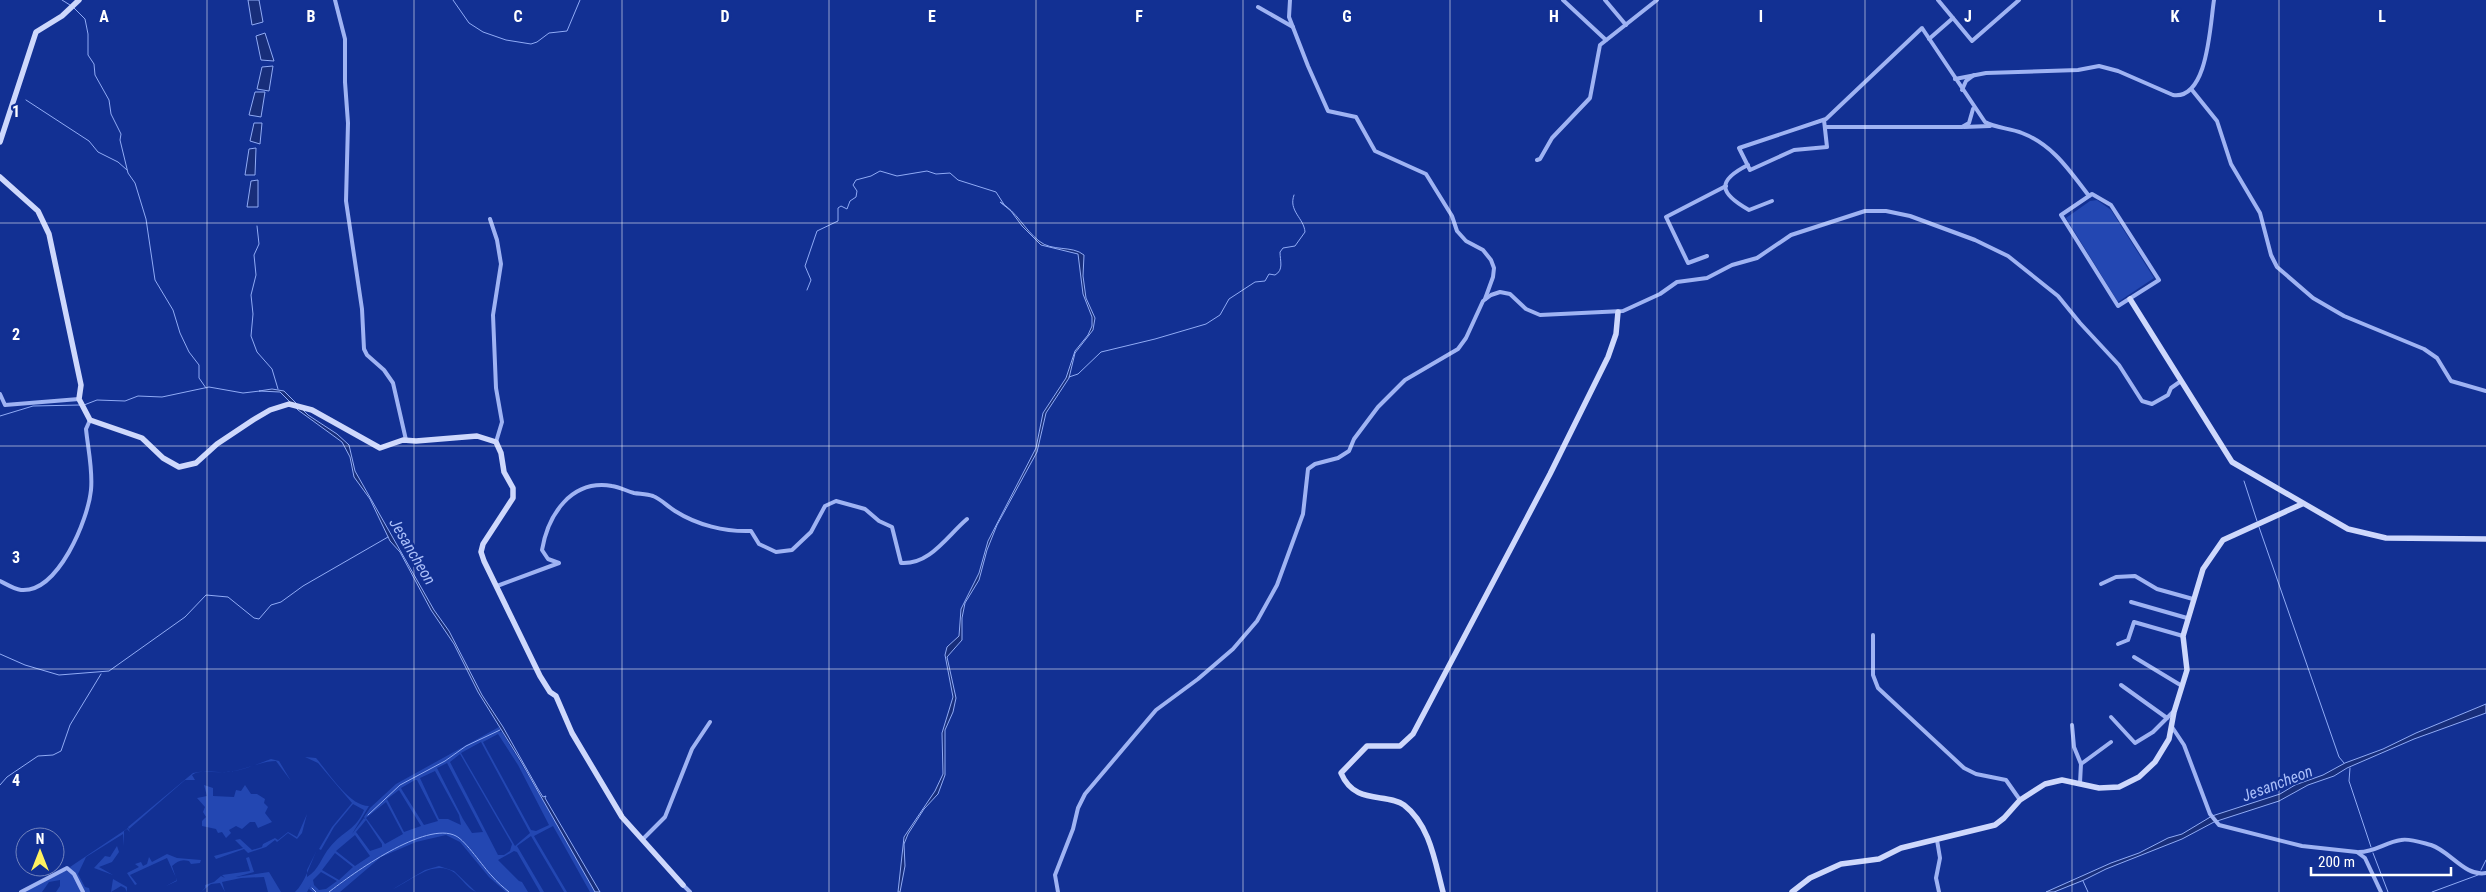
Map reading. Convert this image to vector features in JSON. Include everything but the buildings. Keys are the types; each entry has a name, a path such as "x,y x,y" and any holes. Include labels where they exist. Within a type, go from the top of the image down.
{"street":[{"path":"0,142 36,32 62,16 79,0"},
{"path":"335,0 345,39 345,82 348,122 346,201 362,309 364,349 384,370 393,383 406,440"},
{"path":"1058,892 1055,875 1084,794 1156,710 1198,679 1233,649 1257,621 1277,585 1302,514 1308,469 1315,464 1338,458 1349,451 1354,439 1378,408 1405,380 1458,349 1466,338 1480,305 1485,299 1493,277 1494,268 1490,260 1483,250 1466,241 1457,232 1452,216 1426,174 1375,151 1364,127 1356,117 1328,111 1308,66 1295,27 1289,17 1290,0"},
{"path":"1563,0 1606,40"},
{"path":"1605,0 1626,25"},
{"path":"1537,160 1540,159 1552,138 1590,98 1600,45 1657,0"},
{"path":"1938,0 1972,41 2019,0"},
{"path":"1955,79 1974,75 2099,66 2118,71 2173,96 2182,96 2192,90 2200,77 2214,0"},
{"path":"1258,7 1295,27"},
{"path":"1928,39 1953,18"},
{"path":"1824,120 1826,147 1794,150 1750,170 1739,148 1824,120 1922,28 1973,107 1985,122 2017,131 2046,145 2060,159 2089,196"},
{"path":"1962,90 1966,81 1974,75"},
{"path":"2192,90 2218,122 2231,164 2260,212 2271,255 2277,268 2313,298 2336,312 2424,349 2437,358 2450,381 2486,391"},
{"path":"1962,127 1969,123 1973,107"},
{"path":"1824,127 1995,126"},
{"path":"1748,165 1728,176 1726,186 1730,197 1749,210 1772,201"},
{"path":"0,177 38,211 50,234 81,385 79,399 84,412 90,420 142,438 163,458 179,467 196,463 216,444 253,420 270,410 289,404 312,410 376,447 387,447 406,440 416,441 477,436 496,442"},
{"path":"1707,256 1688,263 1666,217 1726,186"},
{"path":"2092,194 2099,196 2111,205 2159,280 2130,299 2118,306 2061,215 2092,194"},
{"path":"1485,299 1496,293 1505,292 1514,297 1530,312 1540,315 1618,312 1656,296 1677,282 1707,278 1732,265 1757,258 1790,235 1845,219 1858,212 1886,211 1910,216 1963,236 2001,252 2012,259 2058,296 2119,365 2142,401 2152,404 2168,395 2171,388 2181,381"},
{"path":"490,219 497,240 501,264 493,315 498,402 502,422 496,442 513,495 482,548 484,560 540,676 557,699 572,733 622,817 690,892"},
{"path":"2130,299 2232,462 2348,530 2386,538 2486,539"},
{"path":"1443,892 1428,840 1414,817 1400,803 1363,795 1349,784 1341,773 1366,746 1400,746 1413,734 1550,474 1608,356 1616,334 1618,312"},
{"path":"0,394 5,405 79,399"},
{"path":"0,581 20,590 31,589 44,583 57,570 80,531 91,488 86,429 90,420"},
{"path":"497,586 559,563 548,559 542,550 554,513 570,495 595,486 611,485 634,493 651,495 682,514 714,528 740,532 751,531 759,544 782,552 792,550 808,536 827,504 836,501 850,504 869,511 879,521 892,527 901,564 913,563 931,554 967,519"},
{"path":"1792,892 1810,878 1841,864 1874,860 1900,848 1995,825 2020,800 2050,782 2062,780 2105,789 2119,787 2131,782 2146,771 2161,755 2172,727 2174,712 2187,670 2183,636 2201,572 2222,540 2302,504"},
{"path":"2101,584 2116,578 2135,576 2157,589 2193,599"},
{"path":"2131,602 2187,618"},
{"path":"2118,644 2128,640 2134,622 2183,636"},
{"path":"1872,634 1873,676 1878,688 1964,768 1976,774 2006,780 2020,800"},
{"path":"2134,657 2182,686"},
{"path":"2121,685 2167,718"},
{"path":"2111,717 2135,743 2154,732 2174,712"},
{"path":"643,839 665,817 692,749 710,722"},
{"path":"2072,725 2074,747 2081,764 2080,783"},
{"path":"2172,727 2184,745 2210,814 2215,822 2223,827 2302,846 2357,852 2368,851 2406,840 2436,847 2473,872 2486,873"},
{"path":"2081,764 2111,742"},
{"path":"1936,840 1940,858 1936,878 1939,892"},
{"path":"2357,852 2366,858 2381,892"},
{"path":"21,892 67,868 74,874 83,892"},
{"path":"683,885 683,892"}],"shaded area":[{"path":"248,0 259,0 263,22 252,25"},
{"path":"265,33 274,61 261,60 256,36"},
{"path":"273,66 269,91 257,89 262,67"},
{"path":"255,92 265,92 261,117 249,115"},
{"path":"254,123 262,123 260,144 250,141"},
{"path":"256,148 255,175 245,175 249,149"},
{"path":"258,180 258,207 247,207 251,181"},
{"path":"2097,200 2111,210 2154,278 2118,302 2066,218 2090,201"},
{"path":"1011,211 1039,241 1056,248 1074,250 1084,255 1083,276 1086,298 1095,318 1093,330 1075,353 1069,378 1046,413 1037,452 997,525 987,550 979,580 965,603 962,618 962,640 947,657 956,698 953,712 945,730 945,775 938,794 924,809 908,834 904,844 905,866 900,892 898,892 904,837 935,791 943,774 942,733 953,697 945,655 947,647 959,636 961,609 979,573 988,541 1036,448 1043,413 1066,378 1075,351 1088,335 1092,326 1092,317 1083,294 1078,254 1041,245 1022,226"},
{"path":"272,389 284,391 308,415 337,434 349,445 355,471 434,610 449,631 482,695 503,727 543,797 546,796 545,798 600,892 595,892 522,763 478,692 454,644 431,610 400,552 390,541 370,499 354,477 350,457 342,442 298,410 280,392 259,391"},
{"path":"2486,704 2486,713 2414,739 2347,768 2334,776 2308,785 2279,801 2214,822 2182,839 2106,869 2084,880 2054,892 2046,892 2111,863 2139,853 2168,838 2182,834 2212,816 2280,794 2295,785 2323,775 2345,763 2383,749"},
{"path":"499,727 500,730 498,731 502,732 571,847 595,892 590,892 553,826 534,836 567,892 564,892 531,836 517,846 544,892 540,892 517,852 514,851 498,860 522,882 528,892 506,892 489,877 460,842 446,835 416,842 381,857 340,892 313,892 309,889 311,885 307,892 295,892 307,873 307,877 315,871 327,851 357,822 364,810 353,804 334,827 321,850 319,849 332,827 352,803 318,763 305,757 316,758 347,795 362,805 369,806 352,834 364,818 366,820 364,817 370,808 396,784","holes":["498,734 518,765 549,825 536,831 531,830 483,742","481,742 530,833 515,846 461,753","460,754 512,844 510,851 504,855 498,855 450,762","447,763 483,832 472,833 437,768","435,771 459,815 461,825 448,819 439,819 420,778","415,780 417,780 438,821 424,825 401,788","399,790 421,826 404,832 387,799","386,802 403,834 385,844 366,818","366,820 382,844 382,847 370,851 356,832","355,835 370,856 355,866 336,851","335,853 353,867 339,880 322,870","321,872 337,881 326,889 319,890 314,885 313,880"]},
{"path":"271,759 279,761 291,781 276,761 254,765"},
{"path":"197,772 192,775 195,780 185,780 129,829 128,827 193,773"},
{"path":"204,785 213,788 213,796 234,797 236,790 241,791 245,785 251,794 257,794 265,799 264,803 268,807 265,813 272,822 258,828 255,822 250,822 242,829 236,826 229,830 231,833 226,838 222,832 218,833 216,829 202,826 202,821 206,817 203,812 205,807 197,798 207,796"},
{"path":"307,814 302,833 297,839 288,833 277,842 275,840 266,847 248,853 244,849 216,859 214,856 243,848 235,840 240,839 252,850 262,847 263,844 275,838 278,840 288,832 297,837"},
{"path":"128,828 130,832 127,829 124,831 124,846 123,834 86,857 78,874 85,887 89,888 90,892 84,892 70,867"},
{"path":"117,846 119,852 112,862 99,867 113,875 94,868 105,856 110,857"},
{"path":"167,854 177,858 201,860 200,863 191,864 189,861 184,860 176,863 172,866 176,877 167,858 130,875 137,884 135,885 127,873 139,867 135,864 141,862 143,866 147,864 149,857 152,862"},
{"path":"249,857 254,872 236,877 269,872 281,892 268,892 264,877 241,878 222,882 225,892 220,883 211,884 201,892 205,885 214,882 221,876 225,878 222,875 250,871 246,858"},
{"path":"439,866 454,871 476,892 467,886 455,873 440,868 424,872 393,889 425,870"},
{"path":"65,870 74,875 82,892 56,892 60,886 60,880 49,882 42,892 23,892 52,877 65,877"},
{"path":"113,879 127,887 127,892 121,886 111,892"}],"waterway":[{"path":"62,0 70,5"},
{"path":"453,0 469,23 483,32 506,40 531,44 549,33 567,31 580,0"},
{"path":"74,8 85,19 88,34 88,55 94,64 95,75 109,100 111,114 121,134 120,140 128,173 135,183 146,219 155,280 173,310 180,333 189,352 199,365 199,378 206,388"},
{"path":"26,100 89,141 98,152 118,162 127,170"},
{"path":"807,290 811,280 805,266 817,231 838,221 838,208 841,206 847,209 850,201 856,197 857,191 853,185 856,180 871,176 880,171 897,176 927,171 936,174 950,173 958,180 996,192 1005,206"},
{"path":"1069,377 1078,374 1101,352 1206,324 1220,315 1229,299 1255,282 1265,281 1269,274 1275,275 1278,273 1281,265 1280,252 1283,248 1295,246 1305,232 1293,206 1294,195"},
{"name":"Jesancheon","path":"257,226 259,244 254,255 256,275 251,295 253,314 251,336 257,352 272,369 278,389"},
{"path":"84,405 97,400 125,401 138,396 162,397 209,387 243,393 260,391"},
{"path":"0,416 33,406 80,405"},
{"path":"2244,481 2257,521"},
{"path":"2259,527 2339,757 2344,763"},
{"path":"0,654 25,665 59,675 109,671 185,617 206,595 228,597 254,618 259,619 271,605 281,602 303,586 388,537"},
{"path":"0,785 7,777 38,756 53,755 61,751 70,725 101,674"},
{"path":"368,815 400,785 445,761 466,746 500,730"},
{"path":"2350,768 2349,781 2371,847"},
{"path":"329,892 354,873 390,851 427,835 443,833 460,839 494,878 509,892"},
{"path":"2373,853 2388,892"},
{"path":"2481,870 2486,860"},
{"path":"2432,892 2478,875"},
{"path":"2083,881 2088,892"},
{"path":"312,888 316,892"}]}
